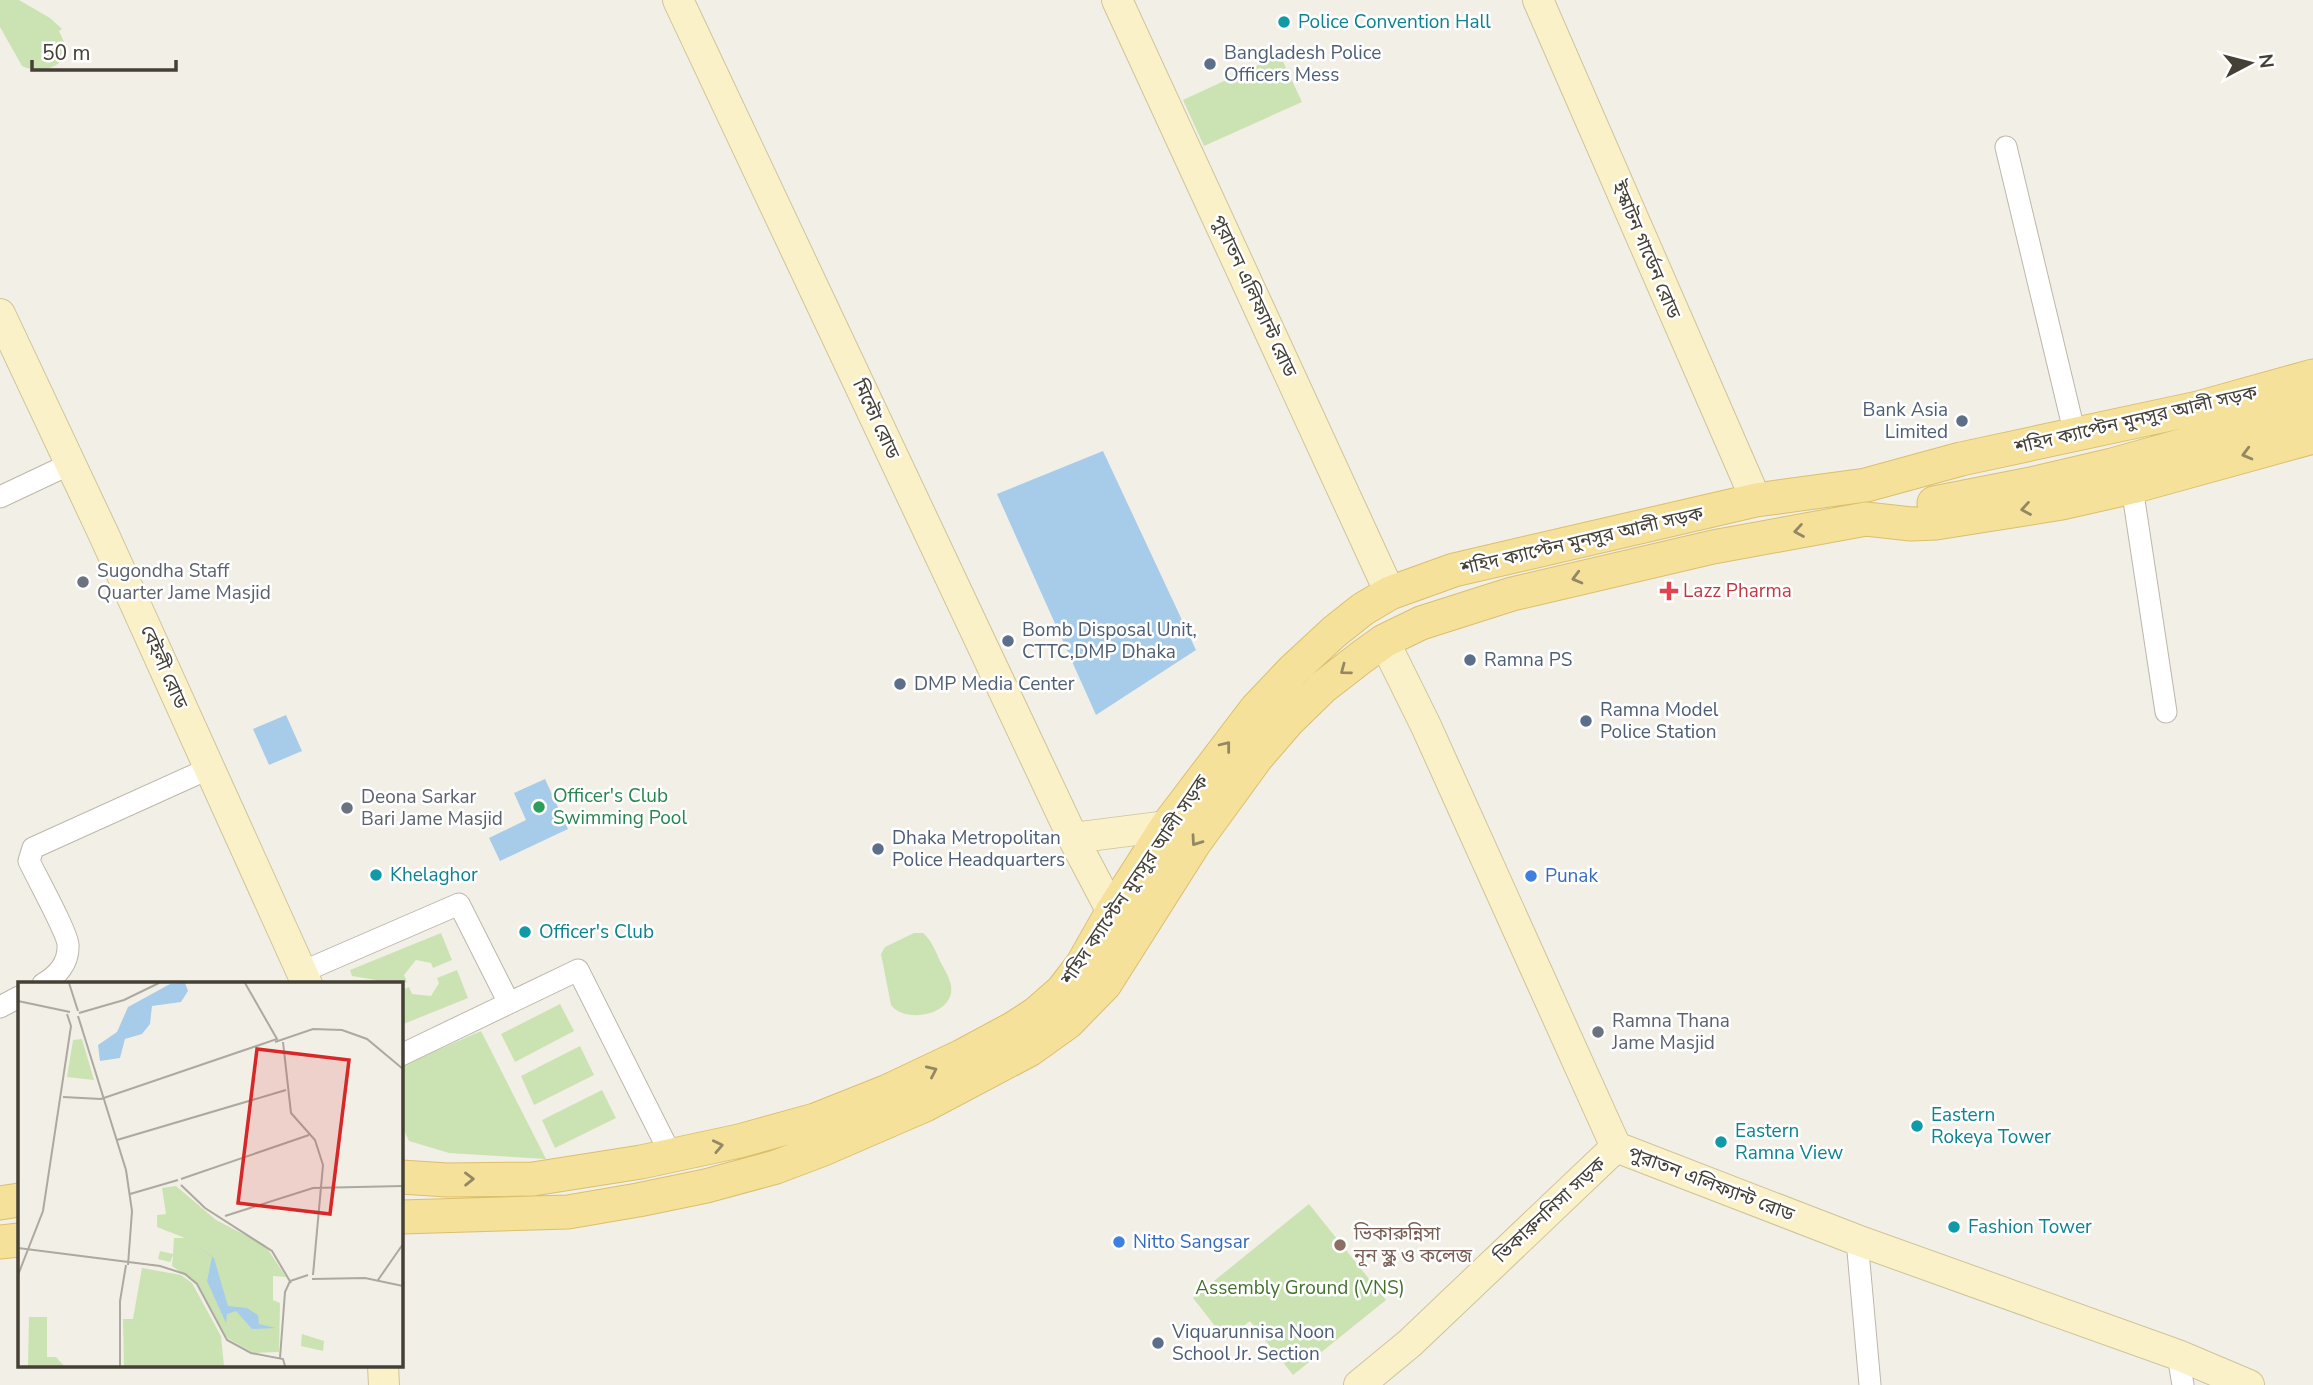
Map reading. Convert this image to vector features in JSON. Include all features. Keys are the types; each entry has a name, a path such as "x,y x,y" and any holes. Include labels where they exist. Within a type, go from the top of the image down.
{"main road":[{"name":"মিন্টো রোড","path":"678,0 1073,838 1125,922"},
{"name":"পুরাতন এলিফ্যান্ট রোড","path":"1117,0 1390,593"},
{"name":"ইস্কাটন গার্ডেন রোড","path":"1538,0 1756,500"},
{"name":"বেইলী রোড","path":"0,314 304,978"},
{"name":"শহিদ ক্যাপ্টেন মুনসুর আলী সড়ক","path":"1125,922 1167,826 1225,747 1275,689 1334,632 1390,593 1454,570 1756,500 1866,485 1961,460 2209,405 2313,376"},
{"path":"1866,519 1946,489 2313,389"},
{"path":"1866,485 1946,489 2031,484 2112,465 2313,409"},
{"name":"শহিদ ক্যাপ্টেন মুনসুর আলী সড়ক","path":"402,1216 568,1212 706,1186 776,1167 893,1104 962,1056 1037,1013 1062,991 1082,965 1125,922 1195,842 1257,757 1288,721 1323,687 1384,641 1434,619 1512,594 1713,547 1866,519 1911,524 1968,520 2062,503 2132,487 2313,437"},
{"name":"পুরাতন এলিফ্যান্ট রোড","path":"1384,641 1426,726 1616,1147 1857,1240 2178,1355 2249,1385"},
{"path":"1073,838 1167,826"},
{"name":"শহিদ ক্যাপ্টেন মুনসুর আলী সড়ক","path":"402,1177 447,1180 533,1179 641,1162 893,1104"},
{"name":"ভিকারুননিসা সড়ক","path":"1359,1385 1410,1343 1616,1147"},
{"path":"0,1203 18,1200"},
{"path":"0,1242 18,1240"}],"street":[{"path":"2006,147 2076,435"},
{"path":"0,497 70,464"},
{"path":"2132,487 2166,712"},
{"path":"46,982 58,974 66,961 69,943 29,861 33,848 210,768"},
{"path":"304,978 459,904 509,1003"},
{"path":"402,1055 578,970 671,1155"},
{"path":"0,1007 18,998"},
{"path":"1857,1240 1870,1385"},
{"path":"2178,1355 2183,1385"}],"green space":[{"path":"0,0 19,0 50,18 62,29 59,31 67,44 66,52 58,64 37,70 22,66 0,27"},
{"path":"1280,55 1302,102 1204,146 1183,100"},
{"path":"441,933 452,960 433,968 431,963 416,960 404,975 407,982 402,984 377,982 352,976 350,970"},
{"path":"914,933 923,933 931,942 951,985 948,1001 942,1007 934,1012 915,1015 897,1011 891,1005 881,954 885,947"},
{"path":"457,970 468,998 402,1025 402,990 409,987 412,994 431,996 439,983 437,978"},
{"path":"560,1004 574,1031 515,1062 501,1034"},
{"path":"481,1031 546,1159 449,1153 409,1141 402,1126 402,1066"},
{"path":"580,1046 594,1075 534,1105 521,1076"},
{"path":"602,1090 616,1118 555,1148 542,1120"},
{"name":"Assembly Ground (VNS)","path":"1309,1204 1386,1300 1293,1375 1250,1321 1226,1340 1193,1298"}],"water":[{"path":"1103,451 1196,650 1096,715 997,494"},
{"path":"286,715 302,751 269,765 253,729"},
{"name":"Officer's Club Swimming Pool","path":"545,779 568,829 500,861 489,838 526,820 514,793"}],"place":[{"name":"Police Convention Hall","path":"1284,22"},
{"name":"Bangladesh Police Officers Mess","path":"1210,64"},
{"name":"Bank Asia Limited","path":"1962,421"},
{"name":"Sugondha Staff Quarter Jame Masjid","path":"83,582"},
{"name":"Lazz Pharma","path":"1669,591"},
{"name":"Bomb Disposal Unit, CTTC,DMP Dhaka","path":"1008,641"},
{"name":"Ramna PS","path":"1470,660"},
{"name":"DMP Media Center","path":"900,684"},
{"name":"Ramna Model Police Station","path":"1586,721"},
{"name":"Officer's Club Swimming Pool","path":"539,807"},
{"name":"Deona Sarkar Bari Jame Masjid","path":"347,808"},
{"name":"Dhaka Metropolitan Police Headquarters","path":"878,849"},
{"name":"Khelaghor","path":"376,875"},
{"name":"Punak","path":"1531,876"},
{"name":"Officer's Club","path":"525,932"},
{"name":"Ramna Thana Jame Masjid","path":"1598,1032"},
{"name":"Eastern Rokeya Tower","path":"1917,1126"},
{"name":"Eastern Ramna View","path":"1721,1142"},
{"name":"Fashion Tower","path":"1954,1227"},
{"name":"Nitto Sangsar","path":"1119,1242"},
{"name":"ভিকারুন্নিসা নূন স্কুল ও কলেজ","path":"1340,1245"},
{"name":"Viquarunnisa Noon School Jr. Section","path":"1158,1343"}]}
